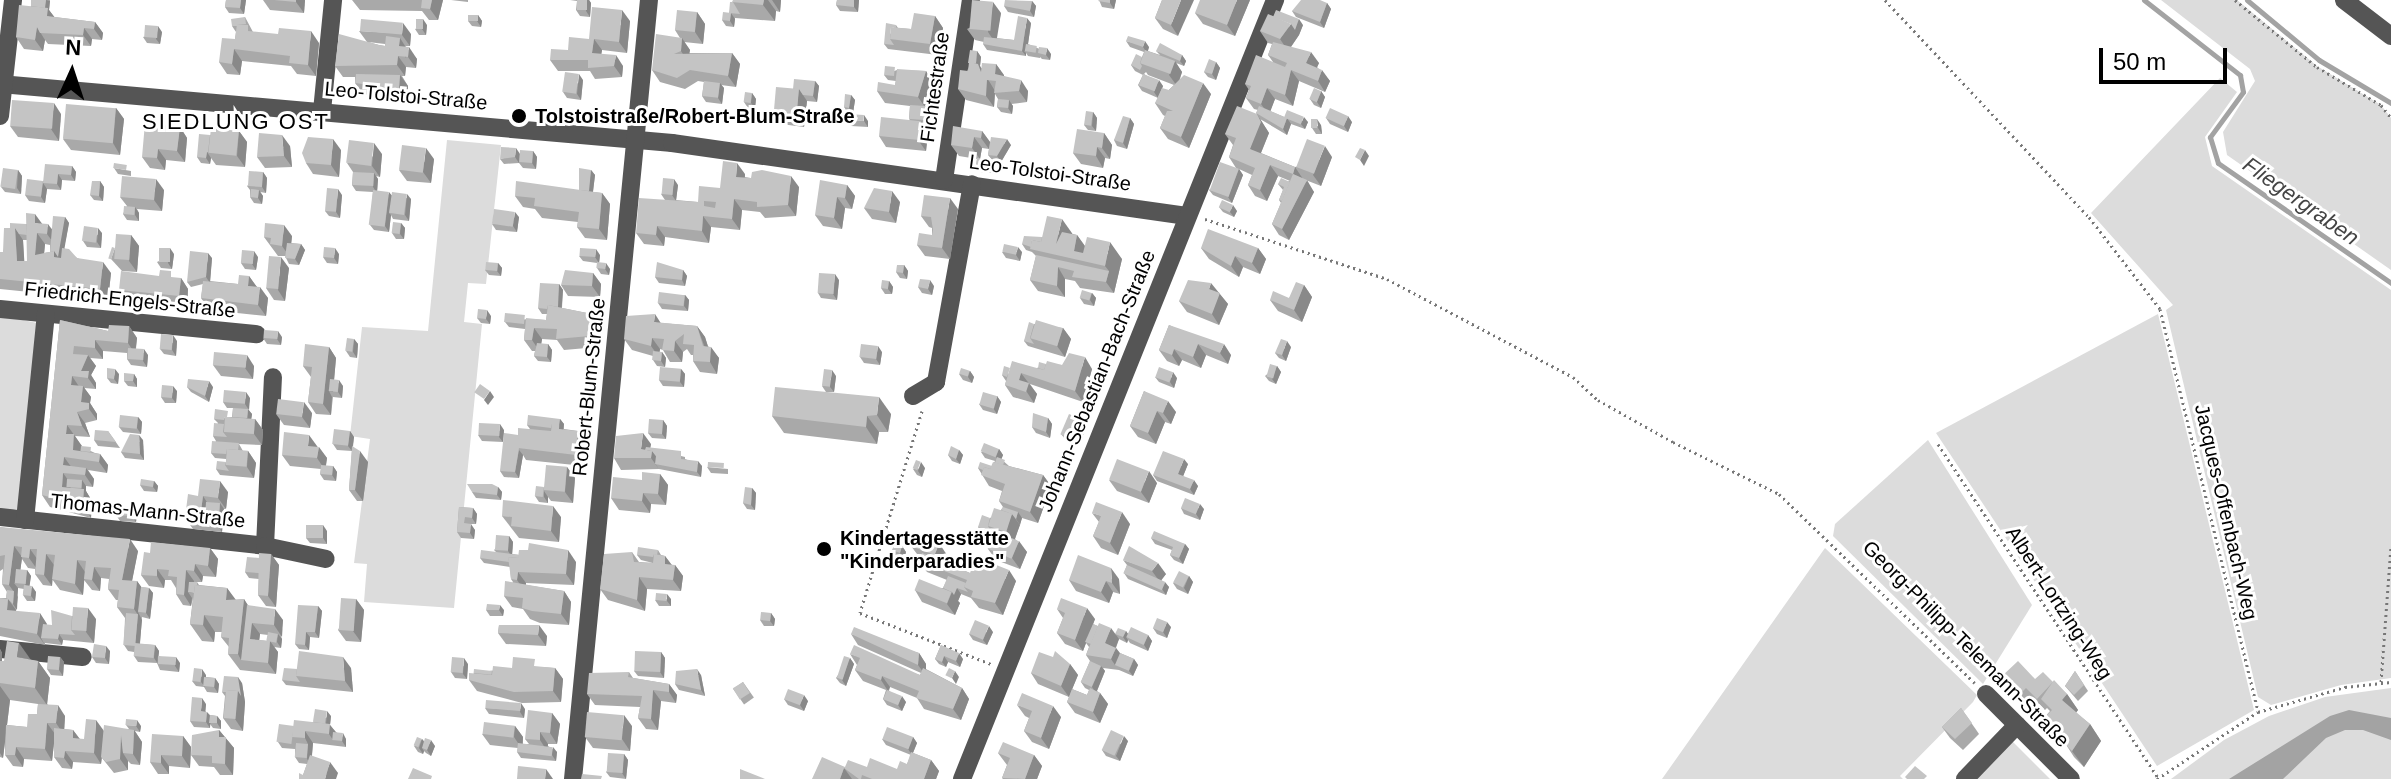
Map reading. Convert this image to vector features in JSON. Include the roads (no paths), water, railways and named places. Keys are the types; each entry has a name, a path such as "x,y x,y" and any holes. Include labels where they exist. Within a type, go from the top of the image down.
{"street":[{"path":"0,116 13,0"},
{"path":"322,111 333,0"},
{"name":"Robert-Blum-Straße","path":"573,779 649,0"},
{"name":"Fichtestraße","path":"944,180 971,0"},
{"name":"Johann-Sebastian-Bach-Straße","path":"962,779 1275,0"},
{"path":"2344,0 2391,36"},
{"name":"Leo-Tolstoi-Straße","path":"2,84 635,139 1187,216"},
{"path":"913,396 936,382 972,184"},
{"name":"Friedrich-Engels-Straße","path":"0,309 257,334"},
{"path":"25,520 46,314"},
{"name":"Thomas-Mann-Straße","path":"0,517 265,546 273,377"},
{"path":"265,546 326,559"},
{"path":"0,649 83,657"},
{"name":"Georg-Philipp-Telemann-Straße","path":"1986,694 2071,779"},
{"path":"1965,779 2017,725"}],"waterway":[{"name":"Fliegergraben","path":"2144,0 2240,75 2243,92 2210,137 2218,163 2391,283"},
{"path":"2247,0 2319,60 2391,103"}],"place":[{"name":"Tolstoistraße/Robert-Blum-Straße","path":"519,116"},
{"name":"Kindertagesstätte \"Kinderparadies\"","path":"824,549"}],"district":[{"name":"SIEDLUNG OST","path":"236,122"}]}
